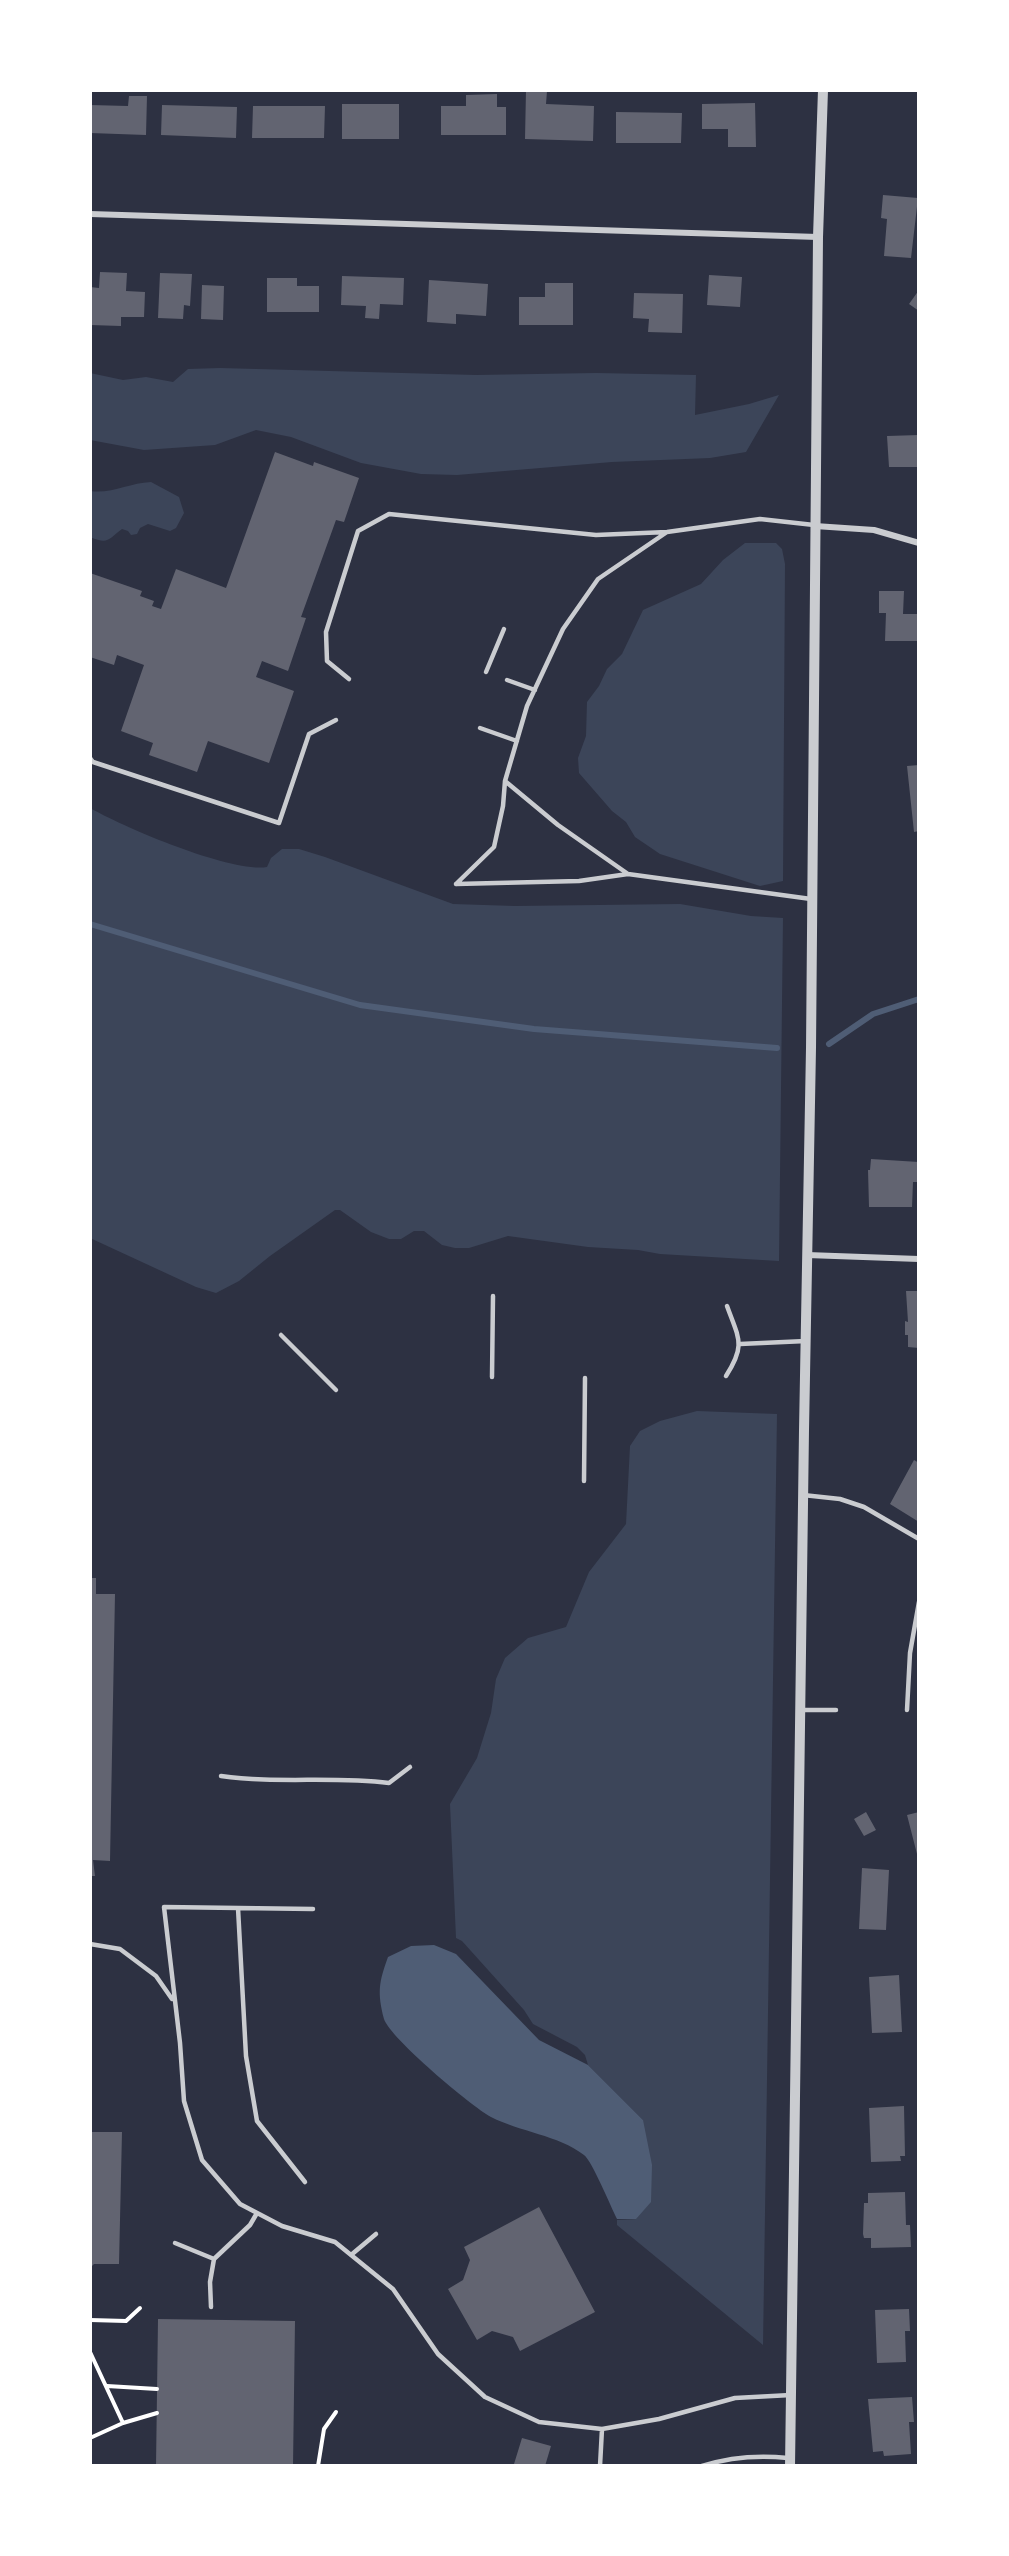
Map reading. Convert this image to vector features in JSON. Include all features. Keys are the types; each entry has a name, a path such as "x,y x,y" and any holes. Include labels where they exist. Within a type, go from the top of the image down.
{"street":[{"path":"790,2462 812,899 818,237 823,90"},
{"path":"90,214 818,237"},
{"path":"814,525 874,530 919,543"},
{"path":"807,1255 919,1259"}],"lane":[{"path":"349,679 327,661 326,632 358,531 389,514 596,535 667,532 760,519 814,525"},
{"path":"667,532 598,579 564,629 527,706 506,781 494,847 456,884 547,883 628,874 812,899"},
{"path":"486,672 504,629"},
{"path":"507,680 535,690"},
{"path":"90,758 93,762 279,823 309,734 336,720"},
{"path":"480,728 517,741"},
{"path":"506,781 558,825 628,874"},
{"path":"492,1377 493,1296"},
{"path":"726,1376 736,1361 740,1344 727,1306"},
{"path":"281,1335 336,1390"},
{"path":"740,1344 806,1341"},
{"path":"584,1481 585,1378"},
{"path":"803,1496 840,1499 870,1510 919,1539"},
{"path":"907,1710 910,1653 919,1602"},
{"path":"800,1710 836,1710"},
{"path":"221,1776 251,1779 359,1779 389,1783 410,1767"},
{"path":"313,1909 164,1908 180,2043 184,2101 202,2160 240,2204 282,2226 335,2242 393,2289 438,2354 485,2397 539,2422 602,2429 659,2419 735,2398 791,2395"},
{"path":"238,1908 246,2056 257,2121 305,2182"},
{"path":"90,1944 120,1949 156,1976 174,2002"},
{"path":"211,2307 210,2282 214,2259 250,2225 257,2213"},
{"path":"351,2255 376,2234"},
{"path":"175,2243 214,2259"},
{"path":"600,2466 602,2429"},
{"path":"702,2466 744,2457 765,2456 790,2462"}],"path":[{"path":"90,2319 126,2321 141,2308"},
{"path":"90,2352 123,2423"},
{"path":"107,2386 157,2389"},
{"path":"318,2466 324,2429 336,2412"},
{"path":"90,2438 123,2423 157,2413"}],"shaded area":[{"path":"188,369 476,375 596,373 696,375 695,415 749,404 779,395 746,452 710,458 612,462 457,475 421,474 361,463 291,437 256,430 215,445 144,450 90,440 90,373 123,380 146,377 173,382"},
{"path":"151,482 179,497 184,513 176,528 170,531 148,524 140,528 137,534 131,535 122,529 105,541 90,537 90,491 106,491"},
{"path":"745,543 776,543 782,549 785,564 783,881 760,886 660,854 635,837 626,822 612,811 579,773 578,758 586,736 587,702 599,686 607,669 622,654 643,610 701,584 723,560"},
{"path":"90,808 151,837 229,863 267,867 271,858 282,849 299,849 453,904 515,906 680,904 751,916 783,918 779,1261 660,1254 508,1236 469,1248 455,1248 442,1245 424,1231 414,1231 401,1239 389,1239 371,1232 340,1210 335,1210 239,1281 216,1293 196,1287 90,1238"},
{"path":"697,1411 777,1414 763,2345 617,2225 617,2220 636,2219 643,2120 588,2065 585,2055 577,2047 533,2024 524,2010 462,1941 456,1938 450,1804 477,1758 491,1713 496,1679 505,1658 528,1638 566,1627 589,1572 626,1524 630,1446 640,1431 660,1421"},
{"path":"434,1945 456,1954 539,2040 588,2065 643,2120 652,2165 651,2202 636,2219 617,2219 584,2155 551,2138 491,2117 432,2071 400,2041 390,2028 384,2019 380,2001 381,1980 388,1957 411,1946"}],"building":[{"path":"526,90 547,91 546,104 594,106 593,141 525,139"},
{"path":"497,94 497,107 506,107 506,135 441,135 441,106 466,106 466,95"},
{"path":"129,96 147,96 146,135 90,133 90,105 128,106"},
{"path":"755,103 756,147 728,147 728,129 702,129 702,104"},
{"path":"342,104 399,104 399,139 342,139"},
{"path":"162,105 237,107 236,138 161,135"},
{"path":"253,106 325,106 324,138 252,138"},
{"path":"616,112 682,113 681,143 616,143"},
{"path":"883,195 918,198 911,258 884,256 887,219 881,218"},
{"path":"100,272 127,273 126,291 145,292 144,317 121,317 121,326 90,325 90,287 99,288"},
{"path":"160,273 192,274 190,306 184,305 183,319 158,318"},
{"path":"709,275 742,277 740,307 707,305"},
{"path":"342,276 404,278 403,305 380,304 379,319 365,318 366,306 341,305"},
{"path":"267,278 297,278 297,286 319,286 319,312 267,312"},
{"path":"429,280 488,284 486,316 456,314 456,324 427,322"},
{"path":"545,283 573,283 573,325 519,325 519,297 545,297"},
{"path":"202,285 224,286 223,320 201,319"},
{"path":"919,290 919,311 909,304"},
{"path":"634,293 683,294 682,333 648,332 649,319 633,318"},
{"path":"919,435 919,467 889,467 887,436"},
{"path":"275,452 313,466 314,462 359,478 344,522 336,520 301,617 306,618 288,671 262,661 256,677 294,691 269,763 208,741 197,772 149,755 153,743 121,731 144,665 117,655 114,665 90,657 90,573 142,591 140,596 154,601 152,606 161,609 176,569 226,588"},
{"path":"879,591 904,591 903,614 919,614 919,641 885,641 886,613 879,613"},
{"path":"919,765 919,831 914,832 907,766"},
{"path":"871,1159 919,1162 919,1182 913,1182 912,1207 869,1207 868,1170 870,1170"},
{"path":"906,1291 919,1291 919,1348 908,1347 908,1335 905,1335 905,1321 908,1322"},
{"path":"914,1460 919,1463 919,1522 890,1504"},
{"path":"90,1578 96,1578 96,1594 115,1594 110,1861 93,1860 95,1876 90,1876"},
{"path":"866,1812 876,1830 864,1836 854,1819"},
{"path":"919,1812 919,1854 917,1854 907,1815"},
{"path":"862,1868 889,1870 886,1930 859,1929"},
{"path":"899,1975 902,2032 872,2033 869,1977"},
{"path":"904,2106 905,2156 900,2156 901,2161 871,2162 869,2108"},
{"path":"90,2132 122,2132 119,2264 94,2264 90,2268"},
{"path":"905,2192 906,2225 910,2225 911,2247 871,2248 871,2238 864,2238 863,2234 864,2203 868,2203 868,2193"},
{"path":"539,2207 595,2312 520,2351 513,2337 492,2331 477,2340 448,2289 463,2280 470,2260 464,2247"},
{"path":"909,2309 910,2331 905,2331 906,2362 877,2363 875,2310"},
{"path":"158,2319 295,2321 293,2466 156,2466"},
{"path":"912,2397 914,2422 909,2422 911,2454 884,2456 883,2451 873,2452 868,2399"},
{"path":"522,2438 551,2446 545,2466 514,2464"}],"waterway":[{"path":"90,924 360,1005 534,1029 777,1048"},
{"path":"829,1044 873,1014 919,999"}]}
